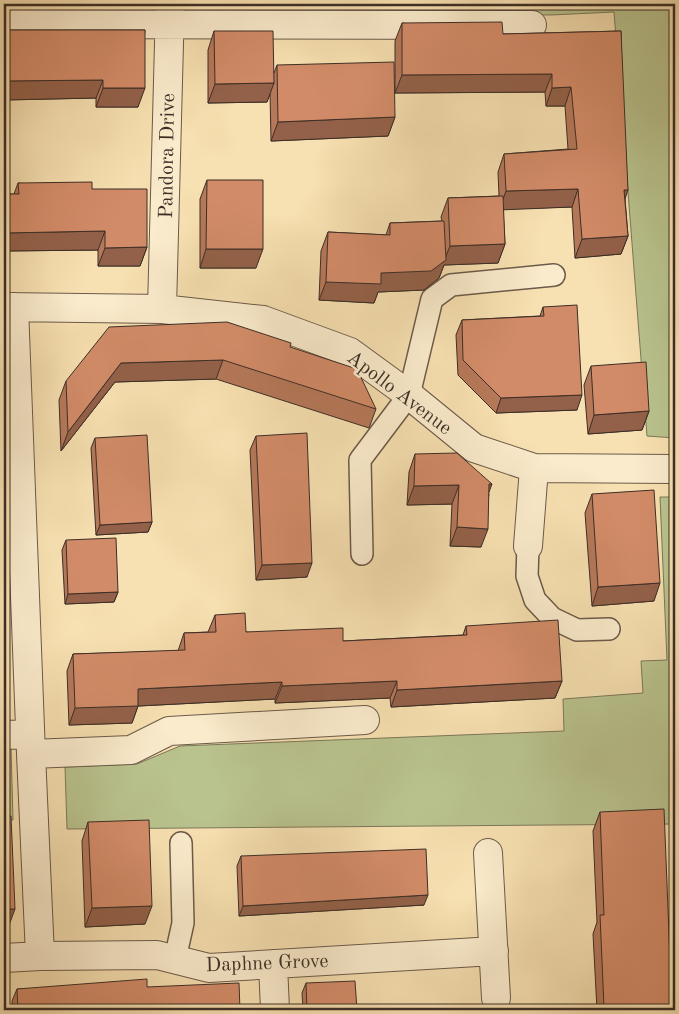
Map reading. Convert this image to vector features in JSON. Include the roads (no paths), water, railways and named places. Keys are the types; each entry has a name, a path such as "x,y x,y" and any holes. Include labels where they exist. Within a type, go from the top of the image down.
{"street":[{"path":"4,24 169,13 532,25"},
{"name":"Pandora Drive","path":"162,309 169,13"},
{"path":"9,307 14,548 22,741 40,956"},
{"name":"Apollo Avenue","path":"9,307 162,309 263,320 350,352 409,394 474,448 534,468 675,469"},
{"path":"528,546 534,468"},
{"path":"22,741 131,750 169,731 365,720"},
{"path":"488,853 496,998"},
{"name":"Daphne Grove","path":"4,958 157,955 209,968 494,951"},
{"path":"274,964 275,1010"}],"lane":[{"path":"362,554 360,460 409,394 432,299 451,285 554,275"},
{"path":"528,546 527,576 535,600 552,618 577,630 609,629"},
{"path":"175,959 183,923 181,843"}]}
